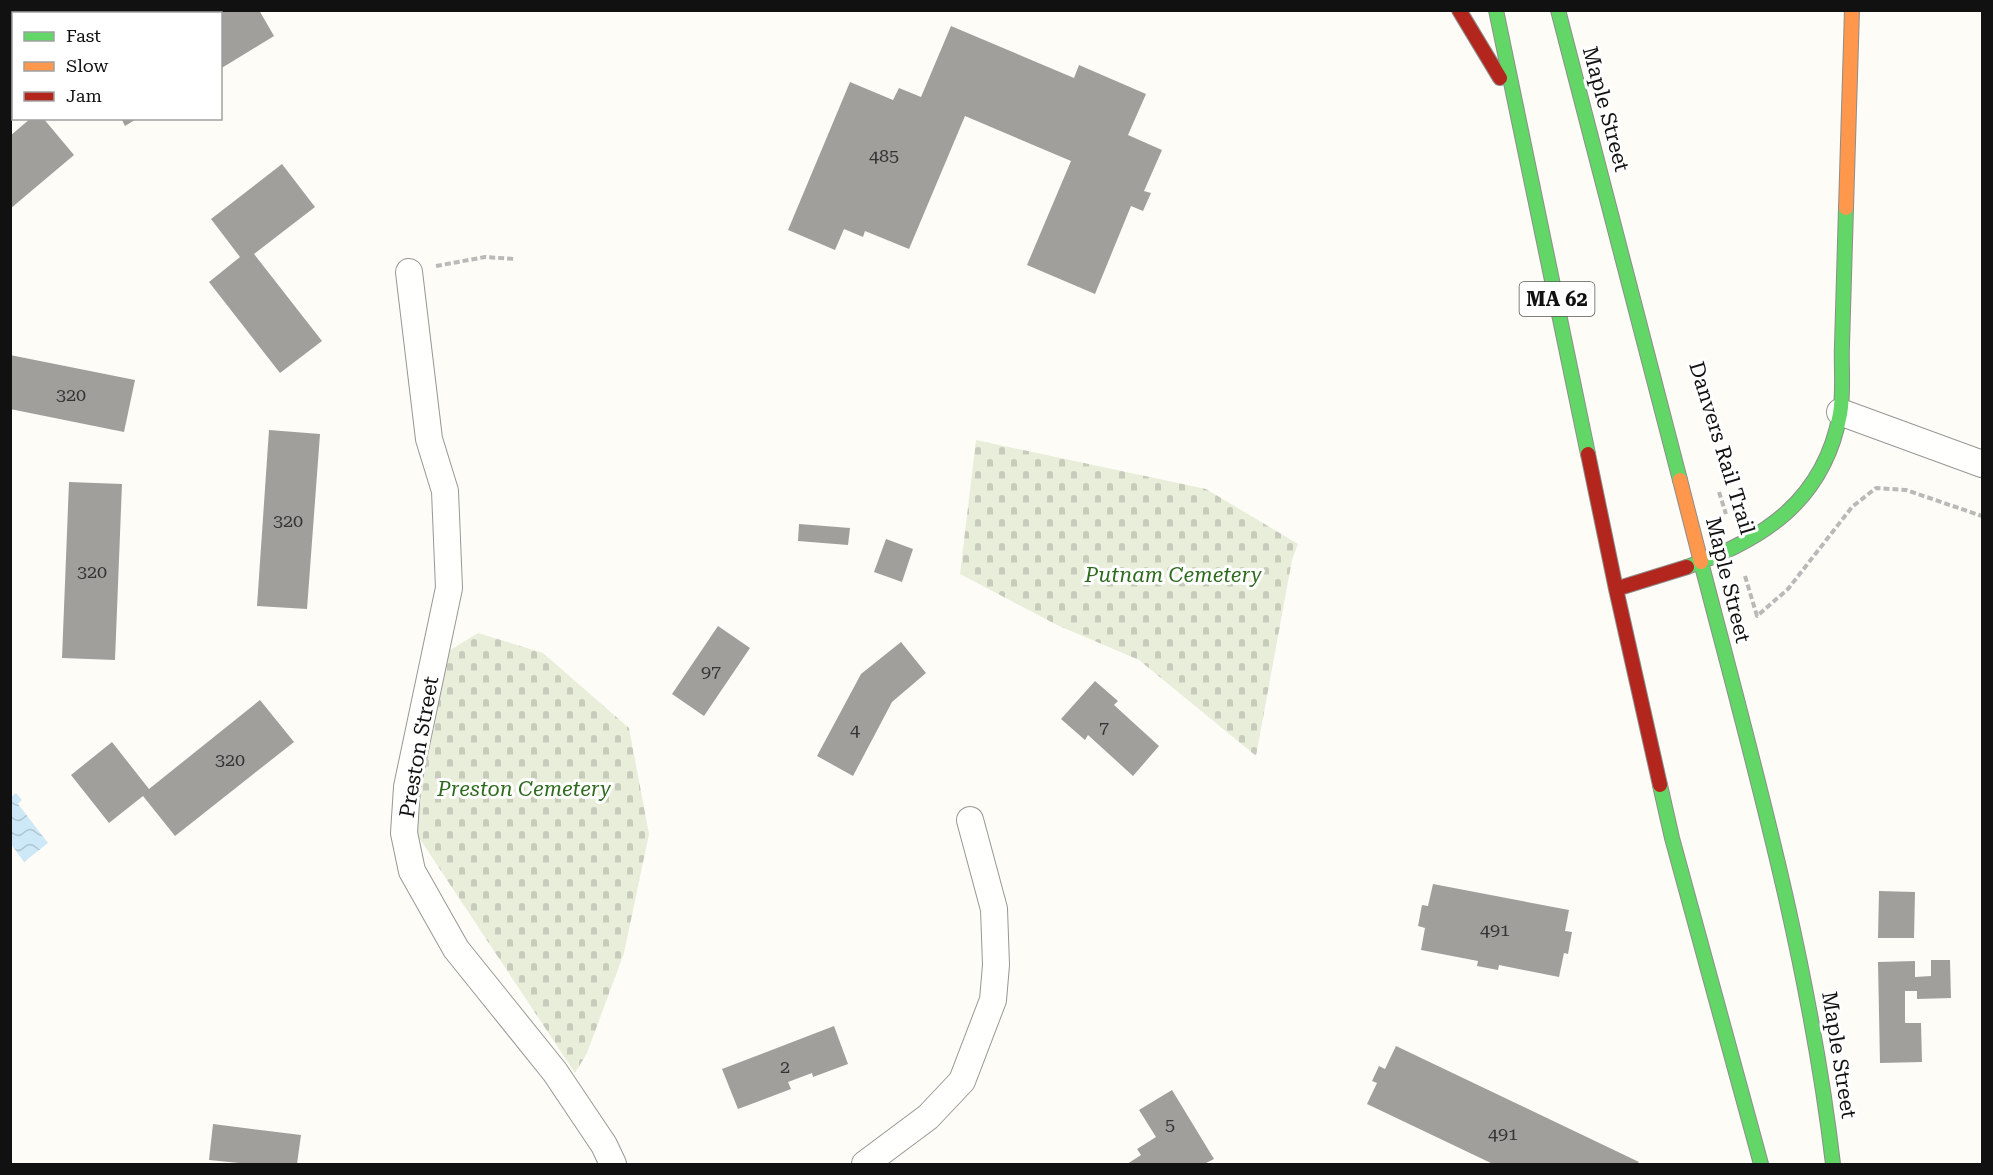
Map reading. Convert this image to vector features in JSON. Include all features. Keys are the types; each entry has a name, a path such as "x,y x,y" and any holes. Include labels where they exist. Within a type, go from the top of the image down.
{"main road":[{"path":"1459,10 1500,77 1519,119"},
{"name":"MA 62","path":"1496,10 1616,589 1672,838 1761,1164"},
{"name":"Maple Street","path":"1558,10 1784,884 1809,996 1833,1164"},
{"path":"1616,589 1701,562 1736,548 1778,522 1811,487 1830,454 1840,412 1852,10"}],"street":[{"name":"Preston Street","path":"409,272 429,439 445,491 449,588 407,787 404,833 412,871 456,949 555,1072 604,1145 613,1164"},
{"path":"1840,412 1983,464"},
{"path":"865,1164 928,1117 962,1081 993,1000 996,965 994,909 970,820"}],"path":[{"path":"409,272 485,257 515,260"},
{"name":"Danvers Rail Trail","path":"1719,491 1757,616 1788,589 1852,507 1876,488 1906,490 1983,516"}],"green space":[{"name":"Putnam Cemetery","path":"976,440 1206,489 1298,544 1292,560 1256,756 1139,660 1057,625 960,574"},
{"name":"Preston Cemetery","path":"478,633 543,653 629,728 649,834 624,953 587,1053 575,1073 394,800 447,652"}],"water":[{"path":"16,793 22,800 18,804 48,843 24,862 11,844 11,797"}],"building":[{"path":"212,10 259,10 274,36 222,68 222,12 210,12"},
{"path":"951,26 1074,78 1079,65 1146,94 1128,135 1162,150 1144,191 1151,193 1143,211 1131,206 1095,294 1027,265 1071,161 965,116 909,249 865,231 863,237 844,229 835,250 788,230 850,82 893,100 899,88 921,97"},
{"path":"29,120 45,120 74,155 10,209 10,136"},
{"path":"122,120 135,120 125,126"},
{"path":"282,164 315,207 254,254 322,341 280,373 209,282 240,257 211,219"},
{"path":"10,355 135,380 124,432 10,409"},
{"path":"269,430 320,434 307,609 257,606"},
{"path":"69,482 122,484 115,660 62,658"},
{"path":"799,524 850,528 848,545 798,541"},
{"path":"886,539 913,549 902,582 874,572"},
{"path":"718,626 750,648 704,716 672,694"},
{"path":"901,642 926,673 892,702 853,776 817,756 861,674"},
{"path":"1095,681 1118,701 1114,705 1159,746 1133,776 1088,735 1085,740 1061,719"},
{"path":"260,700 294,742 175,836 143,796 109,823 71,775 112,742 149,789"},
{"path":"1433,884 1569,910 1565,931 1572,932 1568,954 1564,953 1559,977 1499,965 1498,970 1477,966 1478,961 1421,950 1425,928 1418,926 1422,905 1428,906"},
{"path":"1879,891 1915,892 1914,938 1878,938"},
{"path":"1931,960 1950,960 1951,998 1917,999 1917,991 1905,991 1905,1023 1921,1023 1922,1062 1880,1063 1878,962 1915,961 1915,977 1931,976"},
{"path":"834,1026 848,1064 813,1077 812,1073 788,1082 791,1089 738,1109 722,1069"},
{"path":"1396,1046 1639,1162 1637,1164 1493,1164 1367,1104 1377,1083 1372,1081 1379,1066 1385,1069"},
{"path":"1172,1090 1214,1159 1204,1164 1127,1164 1141,1155 1137,1149 1156,1137 1139,1110"},
{"path":"213,1124 301,1135 297,1164 249,1164 209,1160"}],"traffic: fast":[{"path":"1496,10 1588,454"},
{"path":"1558,10 1680,480"},
{"path":"1687,567 1742,543 1787,512 1805,493 1820,470 1832,444 1842,397 1846,208"},
{"path":"1701,562 1778,861 1810,1012 1833,1164"},
{"path":"1660,785 1672,838 1761,1164"}],"traffic: slow":[{"path":"1846,208 1852,10"},
{"path":"1680,480 1701,562"}],"traffic: jam":[{"path":"1459,10 1500,78"},
{"path":"1588,454 1616,589 1687,567"},
{"path":"1616,589 1660,785"}]}
